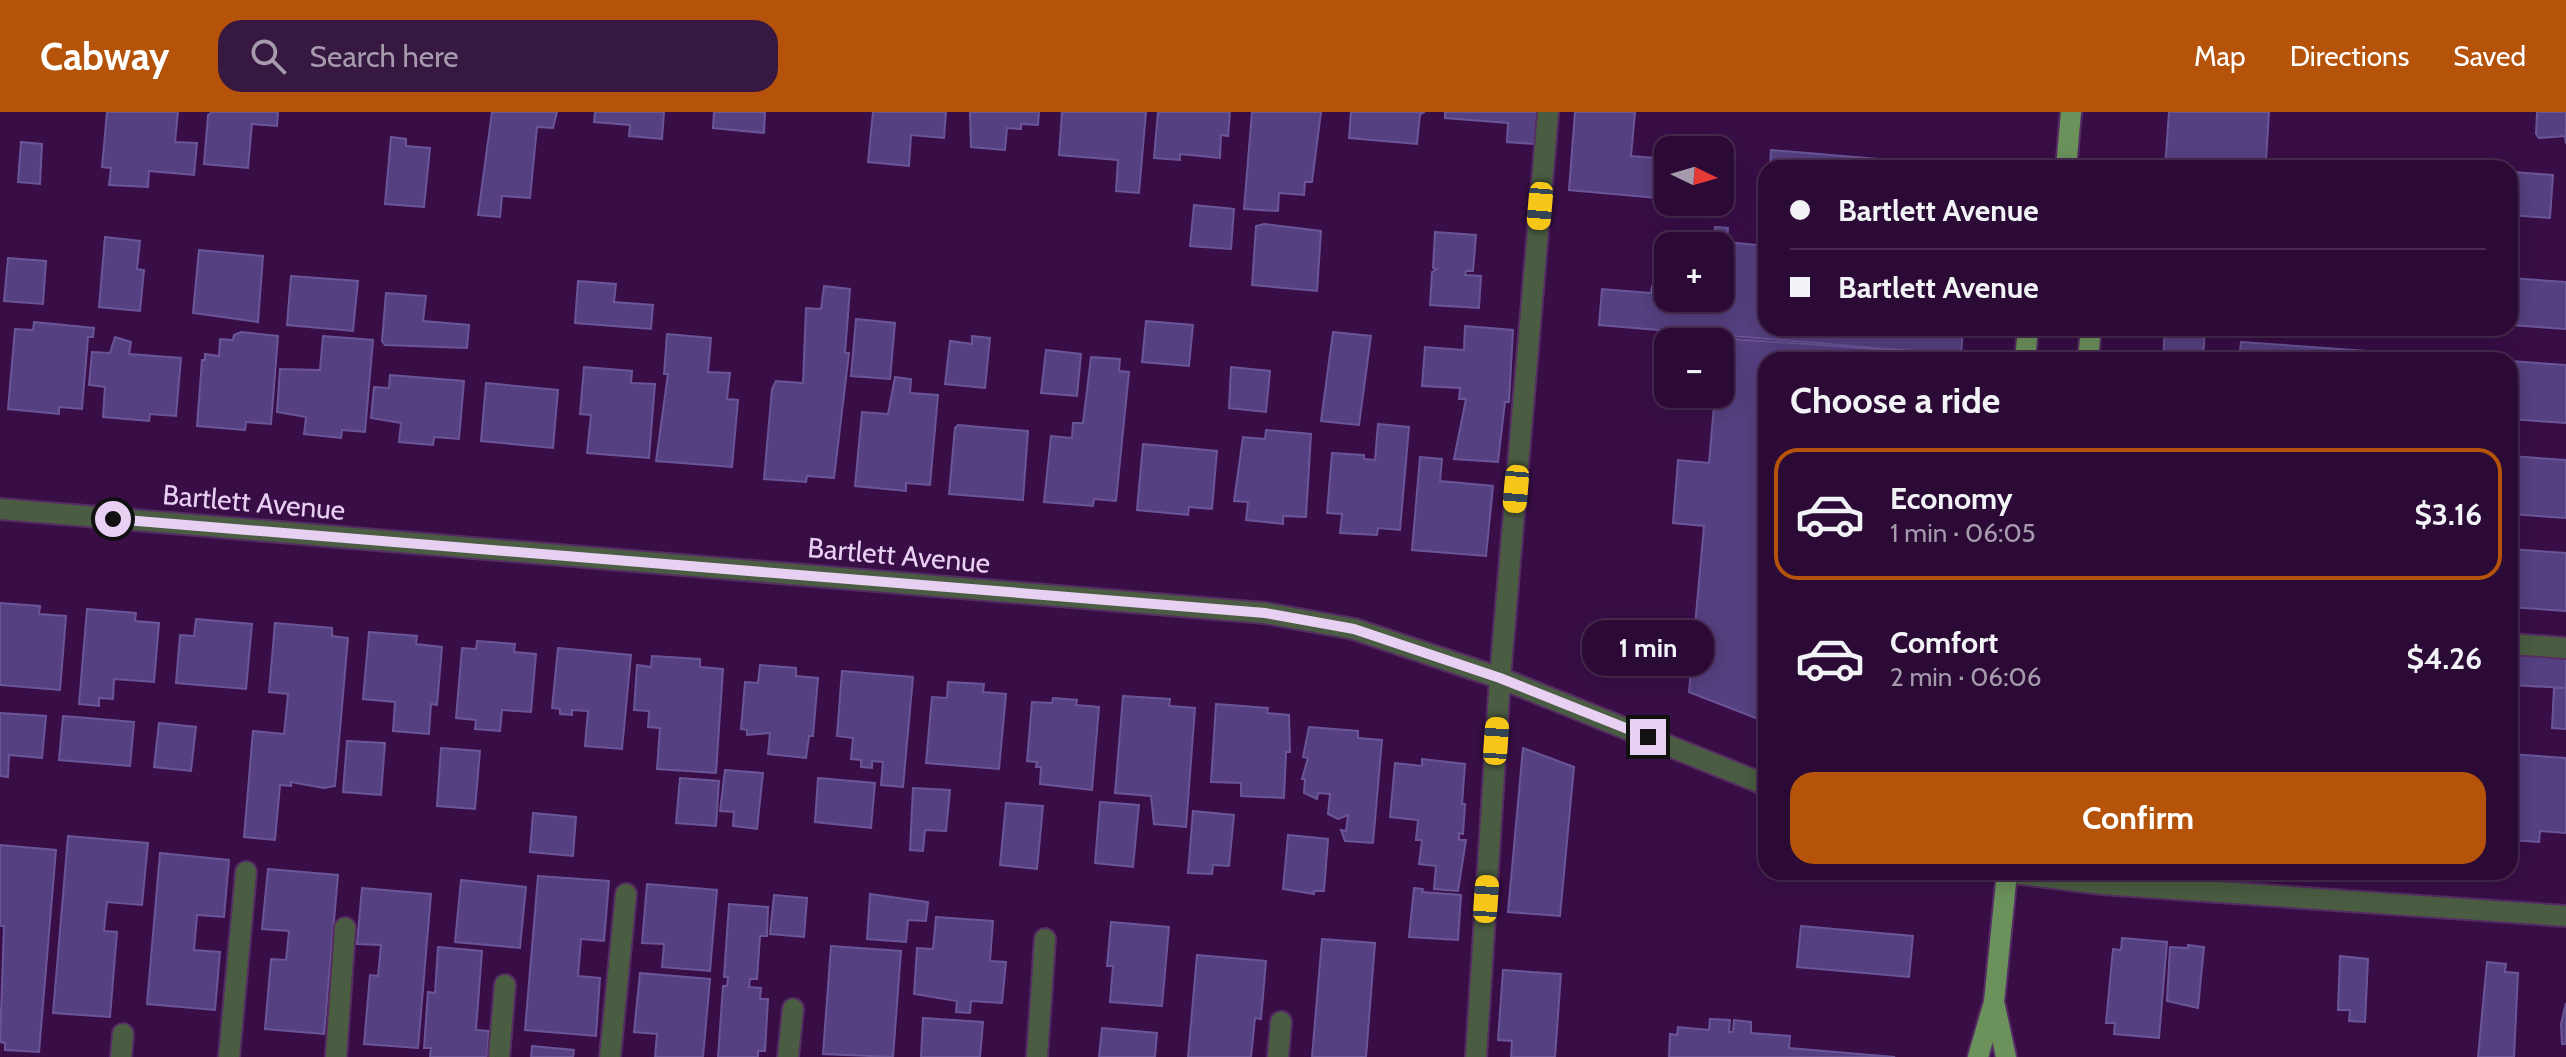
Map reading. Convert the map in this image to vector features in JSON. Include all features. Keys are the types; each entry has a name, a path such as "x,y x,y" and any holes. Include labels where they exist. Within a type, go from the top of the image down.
{"main road":[{"path":"2067,160 2071,112"},
{"path":"1978,1057 1994,1002 2005,880"},
{"path":"1994,1002 2006,1057"}],"street":[{"path":"1476,1057 1500,678 1548,112"},
{"name":"Bartlett Avenue","path":"0,509 1265,613 1354,629 1500,678 1758,782"},
{"path":"2518,645 2566,648"},
{"path":"229,1057 246,872"},
{"path":"2070,880 2566,916"},
{"path":"610,1057 626,894"},
{"path":"336,1057 345,928"},
{"path":"1037,1057 1045,939"},
{"path":"499,1057 505,985"},
{"path":"788,1057 793,1009"},
{"path":"1278,1057 1281,1022"},
{"path":"121,1057 123,1034"}],"building":[{"path":"107,112 178,112 175,142 197,143 194,175 149,171 148,187 109,185 111,168 102,167"},
{"path":"212,112 278,112 277,126 252,124 248,168 204,164 208,115"},
{"path":"492,112 557,112 553,128 537,127 530,198 502,196 500,217 478,215"},
{"path":"595,112 664,112 662,139 629,136 630,125 594,122"},
{"path":"714,112 765,112 764,133 713,128"},
{"path":"873,112 946,112 944,138 911,135 909,166 868,162"},
{"path":"970,112 1039,112 1038,125 1021,124 1021,129 1007,128 1005,150 971,147"},
{"path":"1062,112 1146,112 1139,193 1116,191 1118,160 1059,155"},
{"path":"1158,112 1230,112 1228,136 1221,135 1220,158 1180,154 1180,160 1154,158"},
{"path":"1252,112 1321,112 1312,182 1305,182 1304,195 1279,193 1278,211 1244,209"},
{"path":"1351,112 1425,112 1420,114 1417,144 1349,138"},
{"path":"1445,112 1537,112 1534,144 1507,142 1508,123 1445,118"},
{"path":"1575,112 1635,112 1631,156 1654,158 1654,198 1569,190"},
{"path":"2169,112 2269,112 2266,160 2166,160"},
{"path":"2537,112 2566,112 2566,144 2565,136 2539,138 2536,134"},
{"path":"391,137 406,139 406,146 430,148 424,207 385,204"},
{"path":"21,142 42,144 40,184 18,182"},
{"path":"1771,150 1889,160 1770,160"},
{"path":"2518,172 2553,175 2550,218 2518,216"},
{"path":"1194,205 1234,209 1231,249 1190,246"},
{"path":"1264,224 1321,231 1317,291 1252,285 1256,226"},
{"path":"1715,227 1728,228 1728,232 1714,232"},
{"path":"1435,232 1476,235 1473,271 1466,271 1465,275 1481,276 1479,308 1430,305 1432,272 1437,269 1433,268"},
{"path":"105,237 140,241 137,269 144,270 140,311 99,307"},
{"path":"1734,243 1758,245 1758,336 1962,336 1961,352 1925,352 1734,336 1734,328 1654,330 1599,325 1602,289 1651,293 1652,286 1654,312 1734,312"},
{"path":"199,250 263,256 258,322 193,313"},
{"path":"8,258 46,261 43,304 4,301"},
{"path":"291,276 358,281 353,331 287,325"},
{"path":"2518,279 2566,282 2566,329 2518,326"},
{"path":"578,281 616,284 614,302 653,305 651,329 575,323"},
{"path":"824,286 850,289 845,353 849,353 834,478 807,476 806,482 764,479 772,389 776,381 803,383 806,308 821,309"},
{"path":"386,293 426,296 423,321 469,325 467,348 385,345 382,341"},
{"path":"856,319 895,323 890,379 851,376"},
{"path":"1146,321 1193,325 1189,366 1142,362"},
{"path":"34,322 94,328 93,337 88,337 82,409 59,407 59,414 8,409 15,329 33,330"},
{"path":"1465,326 1513,330 1509,402 1505,402 1498,462 1454,459 1466,399 1459,399 1460,388 1422,386 1425,347 1464,350"},
{"path":"241,332 278,336 271,424 246,422 245,430 197,426 202,360 205,360 205,354 219,356 220,339 233,340 234,335"},
{"path":"1333,332 1371,336 1359,425 1321,421"},
{"path":"667,334 711,338 708,372 730,373 727,399 738,400 732,467 656,461 668,374 664,374"},
{"path":"323,336 373,340 365,432 342,430 341,438 304,434 306,417 277,412 280,369 320,370"},
{"path":"972,336 990,338 985,388 945,384 950,341 972,344"},
{"path":"2164,336 2204,336 2204,352 2164,352"},
{"path":"115,337 131,342 129,354 181,358 176,416 150,414 149,421 103,417 105,387 89,385 92,352 110,353"},
{"path":"1734,339 1918,352 1758,352 1758,719 1689,692 1704,526 1673,523 1678,460 1709,463 1714,408 1734,408"},
{"path":"2241,342 2383,352 2240,352"},
{"path":"1046,350 1081,354 1077,396 1041,393"},
{"path":"1091,357 1120,359 1119,371 1129,372 1116,501 1094,499 1093,506 1044,502 1051,436 1072,438 1073,423 1083,423"},
{"path":"2518,362 2566,365 2566,423 2518,420"},
{"path":"584,367 632,371 631,383 655,384 649,458 587,453 591,415 580,414"},
{"path":"1231,367 1270,371 1266,412 1229,408"},
{"path":"390,375 464,381 459,439 434,437 433,445 399,442 401,423 371,418 374,387 389,388"},
{"path":"895,377 911,379 910,393 938,395 930,485 906,483 906,491 855,486 862,412 888,414"},
{"path":"486,383 558,390 553,448 481,441"},
{"path":"1378,424 1409,427 1400,530 1378,528 1377,535 1340,533 1342,514 1327,513 1332,453 1364,455 1364,459 1375,460"},
{"path":"958,425 1028,431 1023,500 949,494 955,428"},
{"path":"1266,430 1311,434 1306,517 1283,516 1283,524 1246,520 1248,502 1234,501 1243,437 1265,439"},
{"path":"1143,444 1217,451 1212,509 1189,507 1188,515 1137,510"},
{"path":"1420,457 1442,459 1440,481 1493,486 1486,556 1412,550"},
{"path":"2518,457 2566,460 2566,518 2518,515"},
{"path":"2518,550 2566,553 2566,611 2518,608"},
{"path":"0,603 40,606 39,614 66,616 60,690 0,685"},
{"path":"87,609 136,613 135,621 159,623 154,682 114,679 113,699 99,698 99,706 79,704"},
{"path":"196,619 252,624 246,689 176,683 180,635 194,636"},
{"path":"275,623 332,628 332,636 348,638 335,786 324,788 291,782 291,786 280,785 275,840 244,837 253,731 284,734 288,694 269,692"},
{"path":"369,632 417,636 416,644 442,647 437,705 431,704 429,734 393,731 395,702 363,699"},
{"path":"477,641 515,644 514,652 536,654 531,712 502,710 500,731 475,729 476,720 456,718 462,648 476,649"},
{"path":"558,648 631,655 622,749 585,746 588,711 572,710 572,715 560,714 560,709 552,708"},
{"path":"652,656 700,659 700,667 723,669 716,773 657,769 660,728 648,727 649,711 634,710 637,665 651,667"},
{"path":"2518,656 2566,659 2566,688 2518,685"},
{"path":"760,665 796,668 796,676 818,678 813,736 809,736 806,758 768,754 770,733 747,735 747,730 741,729 745,682 758,683"},
{"path":"842,671 913,677 903,787 881,785 883,762 872,761 872,768 861,767 861,760 851,759 853,738 837,736"},
{"path":"948,682 984,684 983,692 1006,694 999,769 926,763 932,697 947,698"},
{"path":"2554,688 2566,688 2566,729 2552,728"},
{"path":"1123,696 1170,699 1169,706 1195,708 1186,827 1154,824 1151,796 1115,793"},
{"path":"1053,698 1077,700 1076,705 1099,707 1092,790 1040,784 1041,767 1036,767 1037,762 1027,761 1032,702 1052,703"},
{"path":"1216,704 1268,708 1267,713 1289,715 1290,752 1286,752 1284,798 1241,796 1241,783 1211,782"},
{"path":"0,713 46,716 42,758 9,755 8,777 0,776"},
{"path":"63,716 134,722 130,766 59,760"},
{"path":"159,723 196,727 191,771 154,767"},
{"path":"1309,727 1358,731 1358,738 1382,740 1373,843 1345,841 1341,830 1346,831 1348,815 1338,819 1328,814 1330,794 1318,793 1317,799 1304,793 1305,779 1302,779 1308,758 1303,757"},
{"path":"347,741 385,743 381,795 343,792"},
{"path":"441,748 480,751 475,809 437,806"},
{"path":"1523,748 1574,767 1560,916 1508,912"},
{"path":"2518,755 2566,758 2566,833 2540,831 2539,842 2518,840"},
{"path":"1422,759 1465,764 1463,834 1459,833 1459,840 1466,840 1458,891 1434,889 1436,866 1419,864 1422,840 1416,840 1418,820 1390,817 1395,763 1422,766"},
{"path":"725,770 763,773 757,829 733,826 734,812 720,811"},
{"path":"680,778 719,781 716,826 676,823"},
{"path":"818,778 875,783 871,828 815,822"},
{"path":"913,788 950,790 946,831 925,830 923,851 910,850"},
{"path":"1100,802 1139,805 1133,867 1095,863"},
{"path":"1006,803 1043,806 1037,869 1000,865"},
{"path":"1193,811 1234,815 1229,866 1213,865 1212,874 1188,873"},
{"path":"533,813 576,817 573,856 530,852"},
{"path":"1288,835 1328,839 1324,891 1314,891 1314,894 1283,889"},
{"path":"68,836 148,843 142,905 107,902 104,931 117,932 110,1017 53,1013"},
{"path":"0,845 56,850 39,1052 5,1050 5,1043 0,1042 4,926 0,926"},
{"path":"160,853 229,860 224,917 197,915 194,950 220,952 215,1010 147,1004"},
{"path":"268,869 338,875 324,1034 265,1029 271,959 286,960 289,931 262,929"},
{"path":"538,876 609,881 604,941 581,939 578,976 600,978 596,1036 525,1030"},
{"path":"461,880 526,887 520,948 455,942"},
{"path":"647,884 717,890 710,971 662,967 664,944 642,943"},
{"path":"362,888 431,894 418,1048 364,1044 370,975 378,976 381,945 357,944"},
{"path":"1414,888 1423,889 1422,892 1461,895 1458,940 1409,937"},
{"path":"870,894 928,902 926,921 908,920 906,942 867,939"},
{"path":"774,895 807,898 804,937 770,934"},
{"path":"729,904 768,907 767,936 760,936 757,979 750,979 749,987 761,988 760,999 768,999 765,1051 758,1051 758,1057 718,1057 723,986 727,986 728,977 724,977"},
{"path":"936,917 993,921 990,961 1006,962 1002,1003 971,1001 970,1013 956,1012 957,1001 914,994 917,948 933,949"},
{"path":"1111,922 1169,927 1162,1006 1110,1002 1113,966 1107,966"},
{"path":"1801,926 1913,936 1909,977 1797,967"},
{"path":"2122,938 2167,942 2159,1038 2114,1034 2115,1023 2106,1023 2113,949 2121,950"},
{"path":"1322,939 1375,943 1366,1057 1312,1057"},
{"path":"2188,945 2204,947 2198,1008 2167,1001 2170,947 2188,948"},
{"path":"831,946 901,951 893,1057 823,1054"},
{"path":"438,947 482,951 476,1030 489,1031 487,1057 430,1057 431,1048 424,1048 428,992 435,993"},
{"path":"1197,955 1266,961 1261,1019 1255,1018 1251,1057 1188,1057"},
{"path":"2340,956 2368,959 2365,1022 2349,1021 2350,1010 2338,1010"},
{"path":"2487,962 2506,964 2505,972 2518,973 2514,1057 2478,1057"},
{"path":"1503,970 1561,974 1555,1057 1511,1057 1512,1041 1498,1040"},
{"path":"640,973 710,979 703,1057 655,1057 657,1034 634,1032"},
{"path":"2566,1003 2566,1044 2562,1044 2561,1024"},
{"path":"923,1018 983,1022 980,1057 921,1057"},
{"path":"1710,1019 1730,1020 1729,1032 1733,1032 1734,1020 1751,1022 1751,1033 1790,1036 1789,1048 1895,1057 1669,1057 1670,1034 1677,1035 1678,1027 1709,1030"},
{"path":"1102,1028 1157,1033 1155,1057 1099,1057"},
{"path":"532,1046 574,1050 573,1057 531,1057"}],"route":[{"path":"113,519 1265,613 1354,629 1500,678 1648,737"}]}
